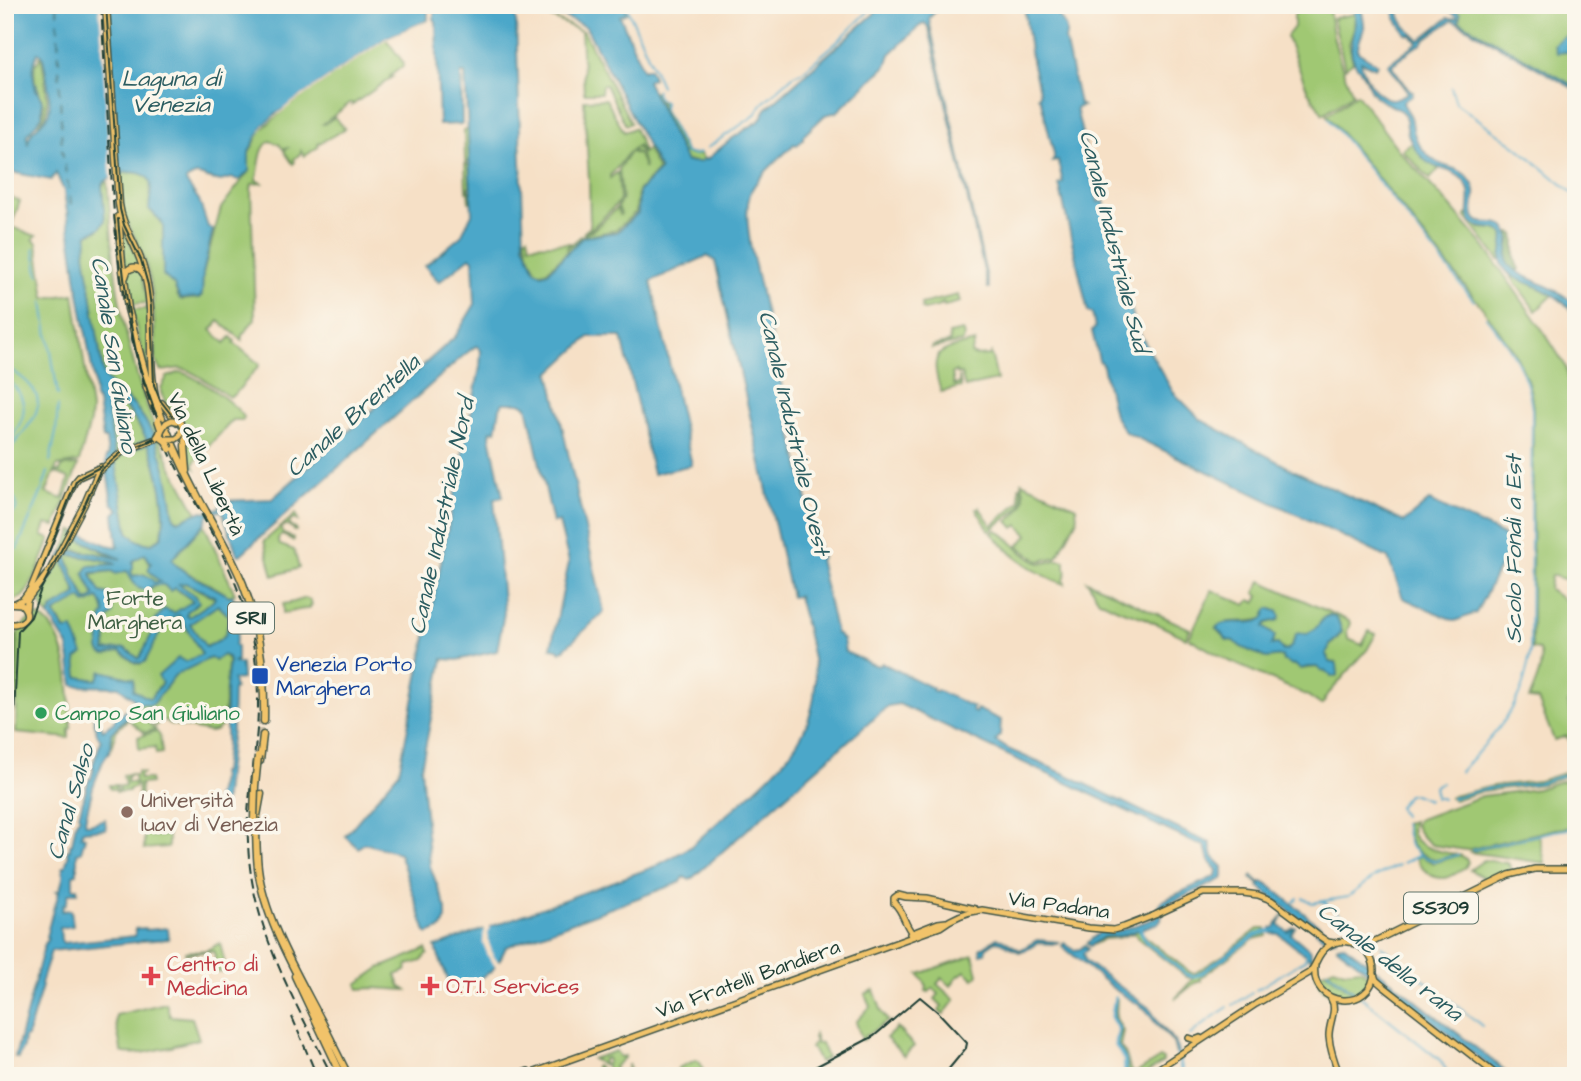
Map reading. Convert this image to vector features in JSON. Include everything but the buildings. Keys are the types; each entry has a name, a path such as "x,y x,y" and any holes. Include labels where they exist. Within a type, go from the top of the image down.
{"highway":[{"name":"SR11","path":"105,5 115,180"},
{"name":"Via della Libertà","path":"115,180 122,220 139,255 147,282 154,397 201,505"},
{"name":"Via della Libertà","path":"115,180 121,263 128,309 145,376 166,434 240,583 253,626 262,681 263,723 266,707 256,628 245,589 232,559 211,524"},
{"name":"SR11","path":"145,376 126,289 126,272 139,268 144,272 147,282"},
{"path":"128,309 138,360 161,429 159,437 167,442 201,505"},
{"path":"151,339 153,380 162,403"},
{"path":"185,446 189,479"},
{"path":"255,824 252,807 257,790 256,762 262,736 260,756 255,786 255,824 255,850 260,886 280,940 342,1076"},
{"path":"295,972 333,1044"}],"main road":[{"path":"162,403 183,431"},
{"path":"159,437 166,423 177,420 181,423 185,446"},
{"path":"5,623 15,625 26,617 27,600 50,570 97,473 116,456 159,437 175,440 183,431"},
{"path":"15,603 32,588 75,482 79,477 106,464"},
{"path":"75,482 81,478 86,480 89,485 88,494"},
{"path":"5,603 21,604 26,610"},
{"name":"SS309","path":"1360,946 1509,875 1540,868 1576,870"},
{"name":"SS309","path":"1370,957 1372,948 1377,943 1508,877 1540,870 1576,870"},
{"name":"Via Padana","path":"946,922 957,916 982,910 1109,930 1121,929 1203,893 1220,892 1252,894 1266,898 1318,936 1328,942 1337,942"},
{"path":"909,933 903,903 915,898 927,898 982,910"},
{"name":"Via Fratelli Bandiera","path":"524,1076 946,922"},
{"name":"Via Fratelli Bandiera","path":"514,1076 909,933 939,925"},
{"path":"1179,1056 1268,997 1308,975 1322,951 1323,943 1318,936"},
{"path":"1322,951 1337,942 1360,946 1370,957 1376,979 1383,986 1498,1076"},
{"path":"1315,965 1318,984"},
{"path":"1368,988 1374,970"},
{"path":"1149,1076 1261,1003 1309,979 1318,984 1333,1002 1329,1025 1330,1043 1340,1076"},
{"path":"1329,996 1345,1000 1358,997 1375,985 1383,986"},
{"path":"1330,1043 1334,1012 1345,1000"},
{"path":"1189,1038 1197,1040 1227,1023"},
{"path":"333,1044 349,1076"}],"green space":[{"path":"524,5 584,32 631,123 625,124 606,85 602,85 601,93 584,93 581,31"},
{"path":"1298,5 1329,5 1337,51 1353,94 1323,114 1308,91 1287,38 1294,27"},
{"path":"1452,5 1576,5 1576,87 1459,21 1460,16"},
{"path":"1355,14 1349,44 1353,62 1345,68 1333,18"},
{"path":"386,39 403,62 403,66 390,76 392,77 352,105 350,103 323,124 335,117 345,129 318,144 318,147 305,156 301,151 293,164 284,151 288,148 283,149 279,144 270,141 262,153 256,180 262,183 252,184 251,190 255,319 242,335 242,340 219,321 211,330 225,343 231,337 259,366 235,394 229,397 189,371 160,370 156,362 150,279 143,255 123,213 122,185 119,185 118,175 135,172 150,179 149,209 163,226 163,275 174,285 178,297 182,300 198,298 202,295 203,273 221,208 249,171 249,153 261,130 287,107"},
{"path":"41,56 47,105 45,117 38,125 44,109 34,70 35,63"},
{"path":"653,92 660,102 663,102 662,106 686,153 700,154 704,159 701,162 685,161"},
{"path":"1357,94 1400,152 1484,246 1565,365 1576,417 1576,583 1551,575 1549,589 1568,603 1576,620 1576,713 1571,701 1567,703 1576,727 1576,757 1567,736 1554,740 1538,700 1529,699 1539,674 1541,656 1539,650 1532,649 1533,409 1527,379 1514,351 1481,306 1327,115"},
{"path":"606,99 624,132 634,128 643,152 638,153 631,151 637,147 640,152 638,145 633,148 610,175 610,178 618,172 619,202 589,231 583,233 590,227 584,100"},
{"path":"464,130 468,130 469,162 466,165 469,165 470,202 466,191"},
{"path":"1412,142 1424,159 1439,169 1430,179 1402,150"},
{"path":"647,149 658,170 638,191 636,212 616,230 583,237 547,271 536,271 525,238 528,236 530,245 570,243 566,249 581,236 592,231 617,208 620,215 618,206 622,199 619,169 630,152 639,155 645,169 641,155"},
{"path":"107,180 119,297 141,390 157,434 154,435 135,406 113,386 103,372 85,253 88,234 98,230 105,221 101,188"},
{"path":"5,195 20,201 11,227 36,236 33,239 37,243 45,298 74,294 91,409 79,462 57,466 46,493 62,499 64,495 67,497 55,526 46,524 42,536 50,539 38,570 22,597 5,601"},
{"path":"1468,214 1479,228 1503,232 1501,259 1499,260 1465,216"},
{"path":"124,229 141,265 125,269 122,230"},
{"path":"1510,233 1514,234 1515,239 1519,269 1516,271 1505,261"},
{"path":"135,268 142,273 148,304 148,379 132,309 147,309 147,303 131,304 127,277 127,273"},
{"path":"1507,271 1510,273 1553,295 1536,311"},
{"path":"958,295 960,302 922,309 921,304"},
{"path":"963,331 962,342 932,348 950,342 949,334"},
{"path":"975,342 971,354 976,356 991,353 997,380 965,387 961,373 957,374 956,371 952,373 954,385 959,384 959,376 961,387 941,392 936,368 939,355 952,348"},
{"path":"180,372 215,391 244,417 243,420 233,420 193,464 195,468 189,464 185,430 169,410 161,393 167,377"},
{"path":"111,399 117,400 126,409 147,440 115,455 107,408"},
{"path":"156,439 160,439 170,464 197,513 180,521 174,518"},
{"path":"148,443 158,477 164,517 160,538 147,543 135,539 128,532 115,459"},
{"path":"78,465 67,495 64,494 69,478 56,473 60,472 62,466"},
{"path":"1022,482 1076,507 1077,519 1057,557 1039,561 1018,546 1028,535 1018,525 1014,528 1008,521 1023,504"},
{"path":"1021,484 1023,498 1020,507 990,531 976,509 979,507 992,526 1020,501"},
{"path":"296,514 298,521 293,519 289,523 296,531 287,525 281,529 283,534 294,540 282,535 278,541 280,545 294,550 299,568 273,576 264,541"},
{"path":"204,524 235,594 229,596 172,562"},
{"path":"73,530 77,532 76,537 121,558 76,550 63,552"},
{"path":"996,530 1037,562 1065,561 1065,584 1044,575 1016,557 992,533"},
{"path":"145,554 160,582 154,582 144,574 133,576 130,570 133,561"},
{"path":"70,555 118,564 88,567 84,573 95,596 87,601 74,576 67,557"},
{"path":"62,558 77,594 52,609 49,616 41,606 41,595"},
{"name":"Forte Marghera","path":"127,571 139,588 164,585 170,591 174,588 194,601 174,613 164,609 151,626 153,632 139,659 125,648 105,651 108,619 113,613 111,597 100,592 91,574"},
{"path":"1087,581 1190,629 1186,638 1099,600"},
{"path":"1261,581 1349,621 1348,639 1362,645 1369,631 1376,634 1367,650 1321,705 1308,696 1227,660 1189,638 1212,590 1246,605 1250,600 1256,602 1259,596 1255,593","holes":["1271,609 1279,612 1279,620 1266,623 1264,627 1275,636 1271,646 1277,644 1285,651 1291,647 1296,634 1307,634 1318,628 1326,616 1330,615 1342,631 1326,651 1329,662 1336,663 1338,675 1334,677 1318,667 1300,669 1283,660 1282,656 1266,658 1227,640 1216,629 1226,623 1265,618 1265,613"]},
{"path":"185,583 215,598 189,617 187,612 197,604 198,599 178,584"},
{"name":"Forte Marghera","path":"81,597 86,604 98,598 103,605 105,655 120,651 140,664 165,622 179,615 202,654 186,662 178,659 159,676 162,682 150,699 133,690 134,679 97,680 78,677 76,659 82,654 54,612"},
{"path":"305,598 312,604 309,609 283,613 283,604"},
{"path":"218,605 228,615 228,628 221,639 205,647 190,624"},
{"path":"38,616 57,636 63,651 69,683 69,738 16,733 18,633 26,622"},
{"path":"5,625 13,629 16,635 15,687 12,687 10,717 5,714 5,697 9,697 10,684 5,681"},
{"path":"223,655 228,661 223,725 215,731 170,724 164,720 156,726 136,708 142,703 153,704 176,674"},
{"path":"134,710 155,729 145,733 128,719 116,731 109,752 111,733"},
{"path":"156,731 160,736 162,753 156,754 155,747 139,749 138,737"},
{"path":"137,771 143,773 139,779 150,779 151,783 140,784 141,795 138,795 137,784 129,791 116,792 115,789 120,790 120,786 125,786 123,775 132,774 127,776 127,782 135,783 133,775 137,775"},
{"path":"1567,772 1567,775 1542,784 1482,791 1454,800 1450,798 1493,786 1539,781"},
{"path":"1576,776 1576,827 1555,829 1466,850 1432,845 1421,836 1415,826 1417,820 1482,796 1537,789"},
{"path":"1413,821 1411,830 1418,842 1442,852 1457,854 1436,860 1413,848 1405,823"},
{"path":"145,828 150,828 151,836 168,835 168,847 144,849"},
{"path":"1539,835 1545,863 1469,852 1473,851"},
{"path":"1460,855 1468,862 1465,868 1442,878 1432,876 1420,866 1416,857 1421,856 1434,863"},
{"path":"1484,860 1509,864 1510,869 1497,878 1481,882 1483,877 1470,870"},
{"path":"1258,929 1266,929 1267,936 1253,939 1175,999 1193,979 1187,977 1134,933 1104,939 1090,946 1103,937 1139,930 1191,973 1195,973"},
{"path":"220,943 226,968 224,971 217,972 214,951 185,954 207,950"},
{"path":"426,949 428,954 422,961 408,965 406,971 396,975 400,986 406,990 359,989 357,984 380,968"},
{"path":"973,955 978,974 974,979 965,971 951,986 942,978 937,984 955,1000 943,1015 939,1011 942,1006 935,999 939,994 933,988 929,992 926,991 927,986 919,974"},
{"path":"1334,967 1344,971 1360,969 1371,978 1359,995 1327,970"},
{"path":"1325,971 1357,996 1336,998 1321,987 1316,974"},
{"path":"874,990 888,1021 862,1040 856,1022 870,1007 865,994"},
{"path":"1117,998 1116,1018 1123,1031 1120,1046 1126,1055 1131,1072 1136,1073 1160,1058 1163,1059 1163,1062 1142,1076 1127,1076 1127,1059 1117,1043 1121,1032 1114,1017"},
{"path":"166,1003 170,1016 192,1018 199,1039 146,1052 121,1052 116,1015"},
{"path":"897,1028 914,1046 904,1056 886,1038"},
{"path":"814,1035 817,1044 821,1043 827,1058 819,1062 810,1048 815,1041"},
{"path":"616,1051 620,1057 625,1057 614,1067 615,1070 620,1075 628,1069 628,1064 631,1072 619,1076 602,1076 600,1072 597,1073 596,1066 604,1071 608,1070 605,1065 607,1058 603,1059 603,1065 592,1059"},
{"path":"696,1060 700,1062 705,1075 679,1076 678,1068"}],"water":[{"name":"Laguna di Venezia","path":"5,5 428,5 428,20 386,38 264,125 249,152 249,171 242,178 221,181 196,175 186,180 199,200 208,227 213,229 203,273 202,295 199,298 180,299 174,285 163,275 163,226 149,209 151,186 147,177 125,172 102,184 105,221 100,228 88,234 85,253 103,373 109,383 137,409 153,433 167,475 174,518 178,521 221,507 223,501 272,499 455,337 475,304 473,260 470,257 439,282 425,266 461,236 472,214 465,73 461,73 462,124 439,125 434,5 512,5 516,20 524,244 535,270 542,274 548,272 583,237 617,232 638,213 639,191 660,170 586,27 538,5 624,5 627,13 620,16 643,70 649,68 653,78 647,81 686,162 700,162 760,120 766,109 884,5 942,5 929,20 989,288 929,29 925,23 890,54 886,66 837,112 825,115 803,136 803,140 797,145 794,144 769,168 753,188 748,200 750,243 822,558 819,559 836,634 843,640 845,652 872,664 879,666 882,663 933,688 936,692 937,690 973,707 972,711 975,713 977,709 1001,720 1000,735 996,741 1008,749 1210,843 1213,857 1223,867 1222,879 1163,906 1158,923 1121,936 1103,937 1090,946 1087,943 1100,932 1119,931 1156,918 1162,901 1216,876 1217,870 1209,861 1205,846 899,704 888,706 690,880 684,877 681,882 506,947 497,964 485,976 457,985 449,982 435,947 656,866 689,848 774,772 796,745 811,714 815,675 810,645 798,596 791,597 715,261 707,256 651,281 692,465 653,474 622,337 589,337 550,373 604,612 561,652 551,648 569,562 559,522 553,523 527,406 520,403 503,403 496,431 491,430 503,497 494,499 504,613 497,651 457,660 443,659 421,768 430,866 446,909 442,928 428,934 426,932 399,853 364,843 358,848 345,836 399,772 480,367 481,351 476,346 240,555 237,554 222,510 208,515 205,523 172,559 189,574 229,596 232,595 239,614 235,645 237,661 233,663 241,664 242,679 233,680 235,689 224,804 215,802 226,747 226,686 229,662 228,657 223,655 215,660 210,658 175,675 153,704 141,703 111,733 109,752 93,787 85,820 86,824 89,824 105,819 106,829 82,831 81,836 85,837 81,852 77,853 77,874 73,875 73,888 77,888 78,893 69,893 66,904 63,905 62,911 71,910 73,926 60,928 63,943 135,936 135,929 145,928 168,928 169,939 51,951 27,1037 24,1038 18,1058 15,1057 48,938 46,937 59,892 57,891 60,890 63,878 63,867 101,741 92,710 99,710 97,717 103,730 135,700 119,687 73,685 68,646 49,616 52,609 77,594 62,558 45,586 63,552 90,552 121,559 75,535 78,532 118,547 114,514 119,509 112,503 106,466 106,439 103,439 98,402 95,398 64,191 56,173 51,180 5,171","holes":["38,53 42,54 50,103 48,115 30,135 28,145 27,135 42,116 42,102 34,81 34,62","114,399 119,402 133,416 147,440 115,455 107,403","148,443 158,476 164,517 161,538 150,544 141,542 128,532 115,459","145,554 151,563 148,570 160,582 154,582 145,575 133,576 133,561","70,555 116,564 89,566 84,573 95,596 87,601 67,557","127,571 140,589 164,585 170,591 175,588 193,601 174,613 164,609 151,626 153,632 139,659 125,648 105,651 108,619 113,614 111,597 100,592 91,575","185,583 215,598 189,617 187,612 199,602 196,596 179,584","81,598 86,604 98,598 105,614 102,616 99,649 101,653 105,655 120,651 134,662 145,662 165,622 179,615 202,654 186,662 178,658 158,676 162,683 150,699 133,690 134,679 102,671 97,680 78,677 76,659 83,654 73,629 65,630 54,613","218,605 228,615 228,628 221,639 206,647 190,624"]},
{"path":"1024,5 1054,5 1065,25 1065,40 1079,104 1083,106 1076,108 1098,202 1104,201 1137,329 1173,392 1201,420 1291,469 1404,522 1429,501 1503,535 1508,550 1476,613 1455,621 1403,598 1388,558 1125,432 1114,415 1103,366 1099,360 1092,331 1095,328 1092,313 1088,312 1059,184 1063,183 1058,161 1052,162 1054,154 1038,96 1040,95 1030,52"},
{"path":"1350,5 1360,5 1364,20 1358,52 1377,64 1375,68 1361,61 1364,71 1373,87 1386,98 1395,99 1408,93 1388,64 1418,42 1406,34 1395,17 1394,5 1398,5 1404,25 1420,40 1448,18 1457,18 1447,6 1452,5 1460,14 1459,21 1576,87 1576,90 1453,20 1392,66 1413,92 1403,103 1422,149 1433,159 1462,172 1469,179 1475,189 1473,210 1476,219 1498,223 1506,229 1509,239 1508,265 1569,300 1576,307 1576,316 1555,296 1506,271 1501,258 1503,233 1481,227 1470,220 1469,192 1463,180 1455,173 1430,164 1423,158 1409,137 1403,113 1373,94 1352,54 1356,19"},
{"path":"1567,35 1576,38 1576,51 1557,53 1554,45"},
{"path":"1269,608 1279,612 1280,618 1266,623 1264,627 1275,636 1271,645 1278,644 1283,651 1290,647 1296,634 1307,634 1323,618 1330,615 1336,618 1342,632 1326,654 1329,662 1337,664 1338,675 1331,677 1317,667 1300,669 1283,661 1282,656 1266,658 1227,640 1216,628 1222,624 1259,621"},
{"path":"1252,876 1261,884 1263,882 1269,885 1336,939 1327,940 1259,887"},
{"path":"1284,914 1279,925 1288,932 1295,927 1291,934 1309,949 1314,962 1279,934 1272,933 1271,928 1274,928"},
{"path":"997,938 1020,950 1037,940 1059,942 1038,943 1019,952 996,941 981,954 980,949"},
{"path":"1064,943 1074,950 1085,945 1088,949 1083,953 1085,961 1149,1008 1175,1041 1179,1052 1176,1054 1173,1042 1145,1009 1114,989 1062,946"},
{"path":"1343,944 1371,965 1370,973 1337,947"},
{"path":"1377,970 1512,1076 1502,1076 1380,980 1376,976"}],"pier":[{"path":"99,5 108,5 118,180 111,180"},
{"path":"428,20 386,40 294,103 266,124 254,142 264,125 288,105 386,38"},
{"path":"491,923 489,943 494,957 502,965 498,970 483,943 484,925"}],"waterway":[{"path":"626,5 661,86"},
{"path":"707,148 754,116 762,104 837,42 875,5"},
{"path":"1451,87 1456,103 1517,147 1576,196"},
{"path":"657,90 656,93 664,102 663,108 686,153 700,153"},
{"name":"Scolo Fondi a Est","path":"1328,118 1474,301"},
{"path":"34,248 37,267"},
{"path":"37,268 39,275"},
{"path":"43,301 48,337"},
{"name":"Scolo Fondi a Est","path":"1460,772 1513,708 1526,676 1530,654 1532,409 1522,370 1486,317"},
{"path":"49,339 58,395"},
{"path":"5,366 33,388 37,398 33,418 5,455"},
{"path":"5,377 14,386 23,404 21,420 5,448"},
{"path":"50,461 58,406"},
{"path":"17,549 48,472"},
{"path":"5,487 16,504 15,512 5,519"},
{"path":"1571,772 1576,771"},
{"path":"1452,798 1484,789 1539,783 1567,774"},
{"name":"Scolo Fondi a Est","path":"1436,797 1434,787 1442,783"},
{"name":"Scolo Fondi a Est","path":"1403,816 1398,807 1408,795 1414,794 1428,800"},
{"name":"Scolo Fondi a Est","path":"1435,798 1442,799"},
{"name":"Scolo Fondi a Est","path":"1404,823 1410,846 1420,855"},
{"path":"1472,850 1576,828"},
{"path":"1403,863 1420,855 1435,861 1458,855"},
{"name":"Canale della rana","path":"1303,898 1312,903 1348,897 1376,876 1399,865"},
{"path":"1294,902 1298,898"},
{"name":"Canale della rana","path":"1321,900 1351,923"},
{"path":"1139,927 1146,942 1193,977 1256,935 1275,930"},
{"name":"Canale della rana","path":"1357,928 1371,939"},
{"name":"Canale della rana","path":"1381,946 1433,987"},
{"path":"1256,990 1305,960 1306,955"},
{"path":"1327,971 1357,994"},
{"name":"Canale della rana","path":"1435,988 1482,1026"},
{"path":"1233,1005 1252,993"},
{"path":"1361,997 1440,1060 1448,1073"},
{"path":"1115,998 1112,1018 1119,1029 1116,1045 1125,1060 1125,1076"},
{"path":"1190,1035 1228,1007"},
{"path":"1178,1054 1183,1076"}],"ferry route":[{"path":"57,5 62,150 71,202 69,213"}],"tunnel":[{"path":"261,720 261,735"}],"tram line":[{"path":"5,789 14,715 18,631 31,617 41,589 100,471 121,453 158,438 175,439 181,433 180,426 160,400 154,385 148,285 120,209 106,5"},
{"path":"118,219 125,290 134,342 161,428 158,436 148,441"},
{"path":"43,567 76,481 102,466"},
{"path":"798,1076 874,1036 920,997 967,1043 966,1048 943,1076"}],"railway":[{"path":"101,5 114,218 132,339 161,433 228,565 250,629 258,698 248,816 251,872 257,903 277,962 332,1076"},
{"path":"292,1017 317,1076"}],"place":[{"name":"Venezia Porto Marghera","path":"260,676"},
{"name":"Campo San Giuliano","path":"41,713"},
{"name":"Università Iuav di Venezia","path":"127,812"},
{"name":"Centro di Medicina","path":"151,976"},
{"name":"O.T.I. Services","path":"430,986"}],"water label":[{"name":"Canale Industriale Sud","path":"1114,241"},
{"name":"Canale San Giuliano","path":"114,355"},
{"name":"Canale Brentella","path":"353,416"},
{"name":"Canale Industriale Ovest","path":"794,433"},
{"name":"Canale Industriale Nord","path":"442,516"},
{"name":"Canal Salso","path":"71,802"}]}
